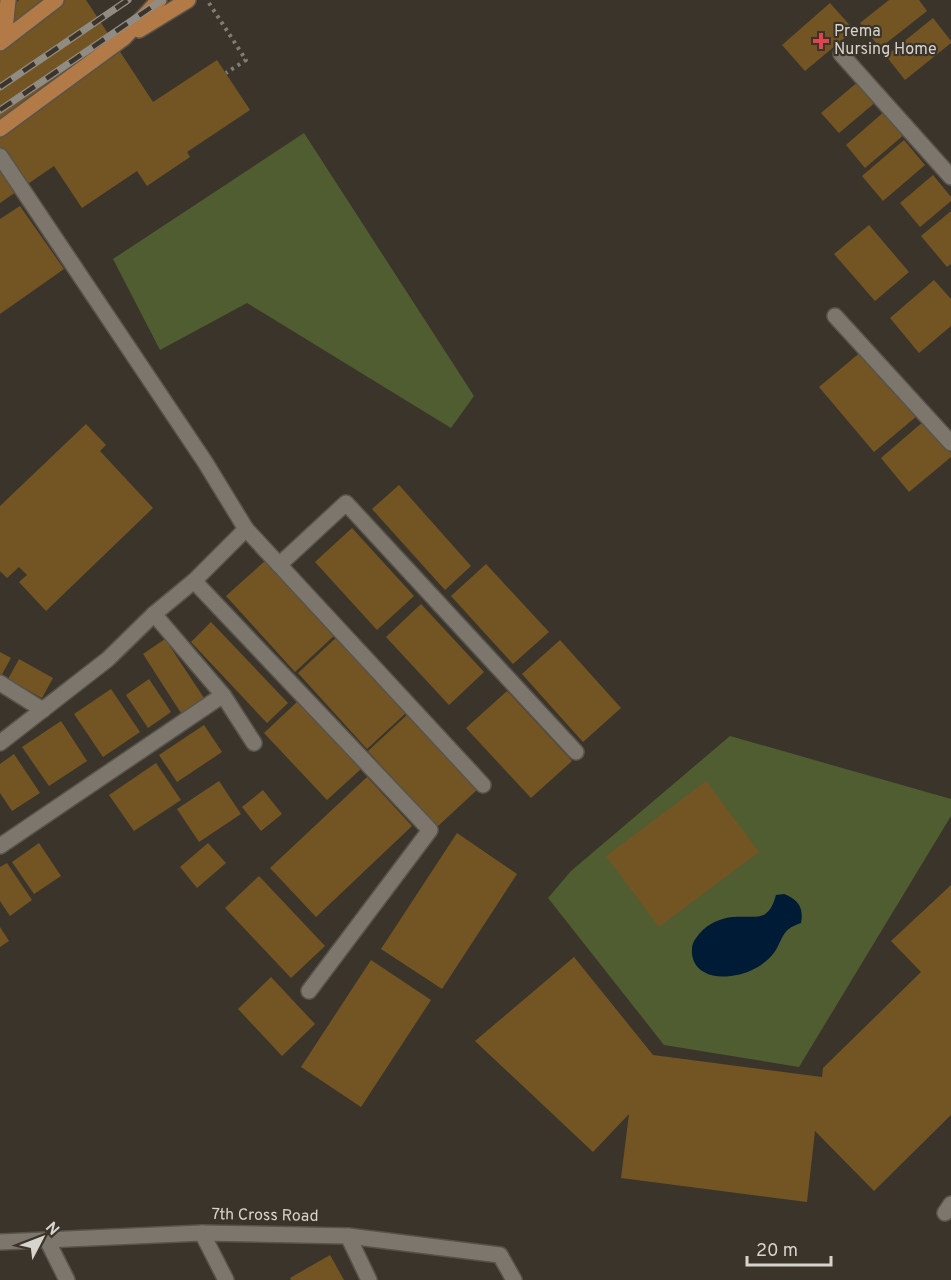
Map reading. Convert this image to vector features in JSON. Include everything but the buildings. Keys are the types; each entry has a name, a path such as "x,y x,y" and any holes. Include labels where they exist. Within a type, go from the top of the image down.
{"main road":[{"path":"2,41 8,0"},
{"path":"2,41 56,0"},
{"path":"124,38 159,0"},
{"path":"0,129 124,38 188,0"}],"street":[{"path":"841,54 951,177"},
{"path":"0,156 205,462 246,529 483,785"},
{"path":"835,316 951,442"},
{"path":"279,565 346,503 576,752"},
{"path":"0,743 108,659 154,614 194,581 246,529"},
{"path":"194,581 430,830 309,991"},
{"path":"154,614 223,695 254,743"},
{"path":"0,683 43,710"},
{"path":"0,846 223,695"},
{"path":"202,1233 226,1280"},
{"name":"7th Cross Road","path":"0,1242 202,1233 348,1236 500,1255 514,1280"},
{"path":"348,1236 369,1280"},
{"path":"47,1240 67,1280"}],"path":[{"path":"207,0 246,60 225,73"}],"green space":[{"path":"304,133 474,396 451,428 247,303 160,350 113,259"},
{"path":"730,736 951,799 951,816 799,1067 664,1045 548,898 571,871"}],"water":[{"path":"784,894 799,905 802,913 801,923 786,932 769,959 738,975 714,976 696,966 692,949 703,930 719,920 765,914 773,904 776,895"}],"railway":[{"path":"0,87 128,0"},
{"path":"0,110 162,0"}],"place":[{"name":"Prema Nursing Home","path":"821,41"}]}
